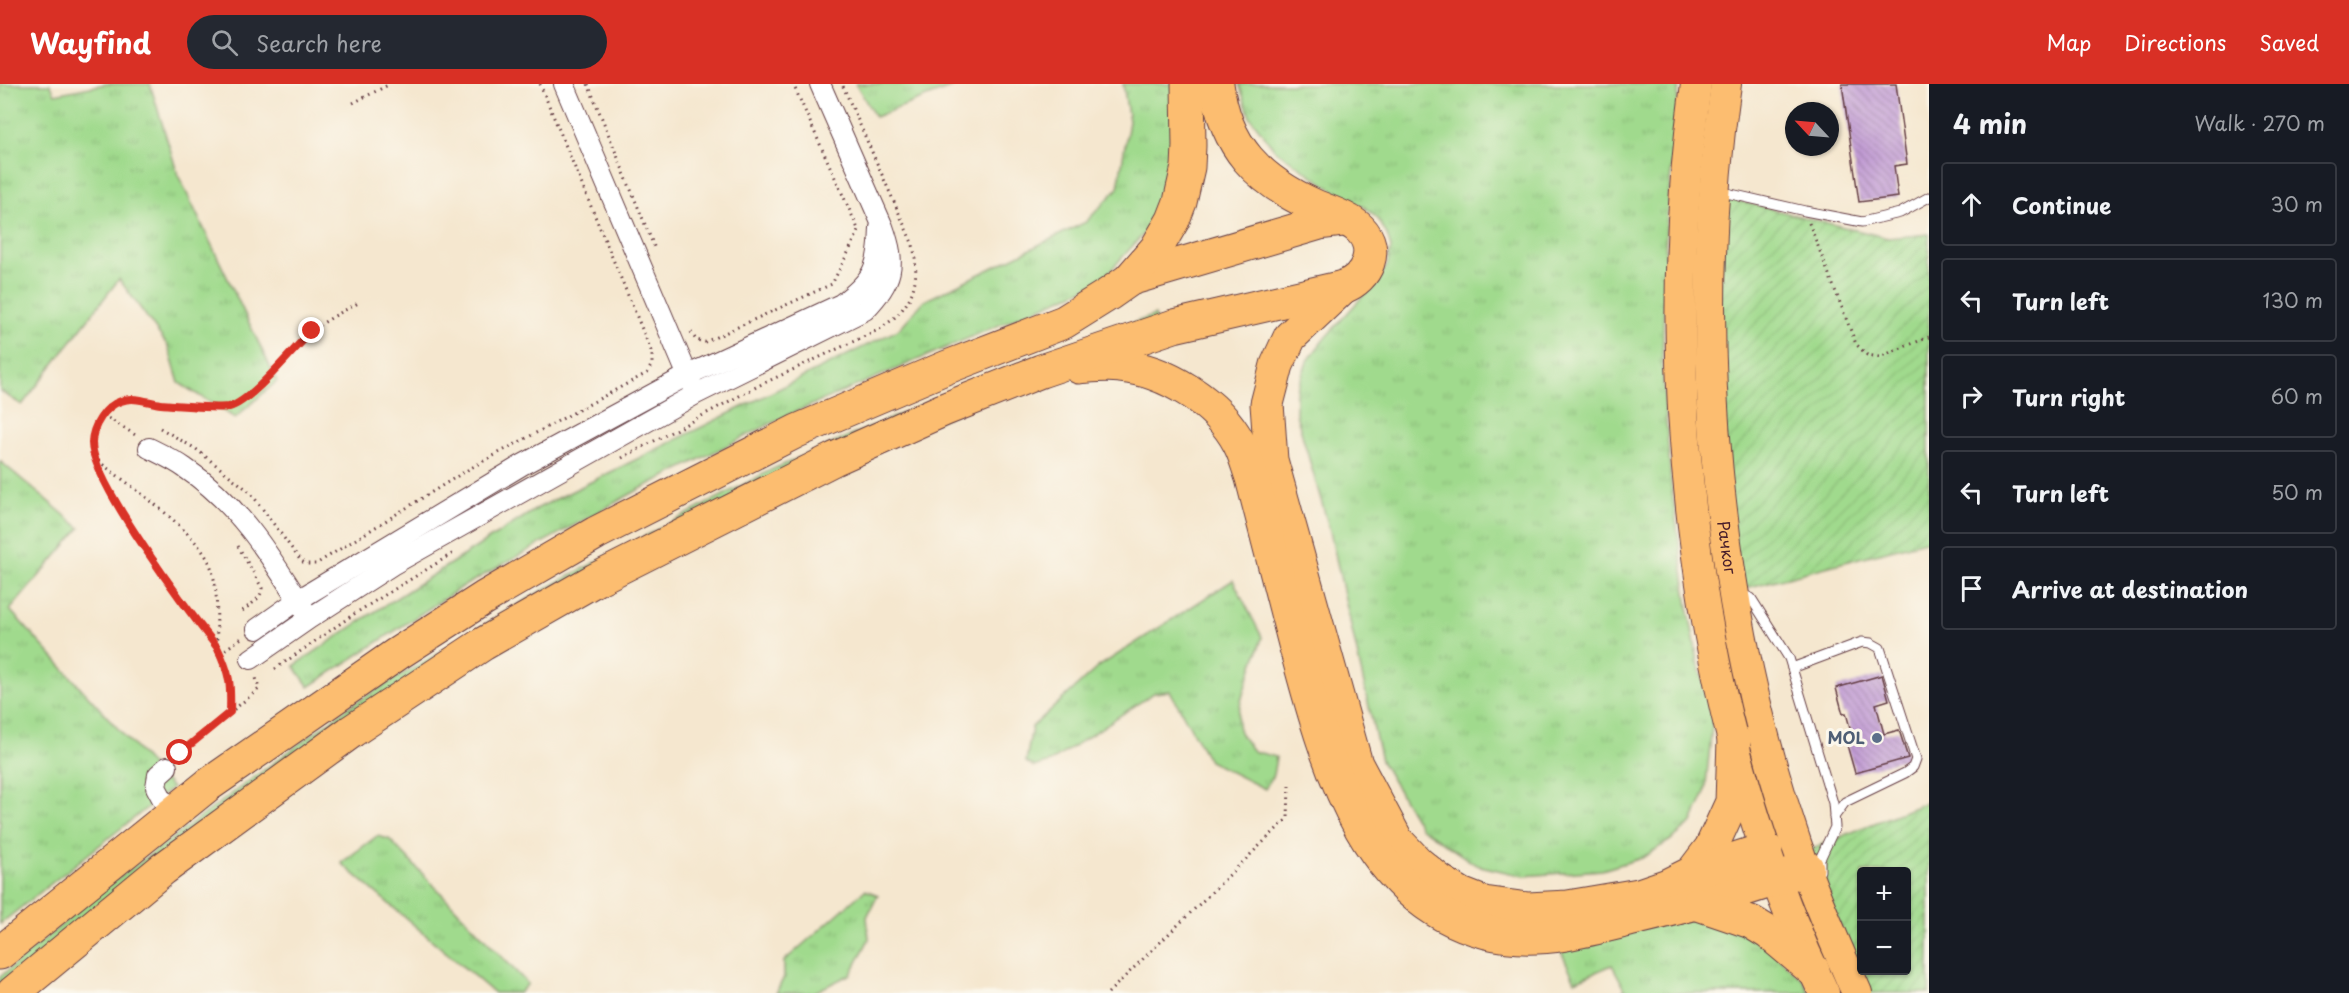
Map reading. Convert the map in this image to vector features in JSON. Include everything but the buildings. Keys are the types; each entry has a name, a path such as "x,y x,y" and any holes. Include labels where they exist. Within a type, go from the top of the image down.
{"highway":[{"path":"0,953 208,785 397,654 596,533 797,431 945,368 1064,322 1091,307 1129,280 1149,258 1165,234 1184,189 1189,146 1188,84"},
{"path":"13,993 163,869 352,730 483,644 595,580 834,459 1041,371 1174,326 1342,287 1356,280 1366,267 1370,250 1361,229 1279,188 1252,165 1234,141 1224,118 1217,84"},
{"path":"1129,280 1320,223 1344,220"},
{"path":"1342,287 1290,337 1277,365 1267,404 1271,460 1356,764 1397,841 1418,863 1461,894 1484,903 1528,909 1568,908 1639,895 1668,885 1695,889 1776,880 1812,883"},
{"path":"1041,371 1101,365 1122,366 1173,381 1196,395 1221,419 1239,443 1252,478 1321,740 1337,783 1370,843 1386,866 1425,902 1463,923 1509,936 1566,935 1695,889 1766,849"},
{"path":"1695,889 1732,802 1734,740"},
{"path":"1695,889 1769,933 1819,982"}],"main road":[{"name":"Рачког","path":"1696,84 1689,134 1682,243 1683,413 1695,537 1713,656 1734,740 1776,880 1819,982"},
{"name":"Рачког","path":"1726,84 1716,190 1712,299 1713,409 1718,470 1734,591 1765,736 1798,847 1857,993"}],"street":[{"path":"564,84 696,394"},
{"path":"251,659 392,565 696,394 865,310 882,292 891,267 892,252 880,219 820,84"},
{"path":"257,628 298,600 522,465 688,375 841,304 863,288 873,272 879,249 880,219"},
{"path":"149,448 184,467 232,507 247,524 310,618"},
{"path":"167,767 158,775 156,787 171,815"}],"lane":[{"path":"1716,190 1862,222 1900,213 1929,197"},
{"path":"1734,591 1751,598 1789,658 1833,803 1835,827 1812,883"},
{"path":"1792,668 1862,642 1880,648 1916,759 1913,767 1905,773 1845,802 1834,817"}],"path":[{"path":"353,104 390,84"},
{"path":"160,428 196,449 250,492 301,561 316,564 469,469 647,373 652,364 652,353 540,84"},
{"path":"588,84 660,259"},
{"path":"687,325 696,340 705,342 832,284 859,231 794,84"},
{"path":"842,84 907,228"},
{"path":"1805,211 1856,344 1867,355 1879,357 1929,337"},
{"path":"230,712 231,682 217,647 126,518 101,475 92,444 98,421 119,401 131,398 163,404 229,407 244,400 256,390 291,350 312,331 358,303"},
{"path":"103,415 134,432 149,448"},
{"path":"97,460 190,535 204,552 211,566 215,584 217,647"},
{"path":"234,539 262,588 262,593 258,598 241,612"},
{"path":"275,669 349,617"},
{"path":"220,653 257,628"},
{"path":"167,767 180,753 259,689 251,659"},
{"path":"1108,993 1288,818 1289,786"}],"green space":[{"path":"0,84 50,84 55,94 106,84 150,84 178,175 277,381 235,418 179,383 168,346 119,279 22,405 0,391"},
{"path":"856,84 960,84 875,117"},
{"path":"1123,84 1176,84 1174,172 1156,220 1100,282 788,415 638,490 462,587 309,687 294,666 538,508 898,330 924,301 1086,222 1118,188 1129,121"},
{"path":"1239,84 1679,84 1666,228 1662,366 1671,484 1688,607 1699,667 1713,717 1705,793 1691,824 1642,858 1602,870 1523,876 1476,865 1420,827 1381,761 1330,531 1296,414 1296,392 1307,362 1324,339 1380,277 1387,266 1391,248 1378,219 1364,207 1351,202 1275,150 1250,117"},
{"path":"1719,196 1888,238 1929,234 1929,540 1742,589 1716,476"},
{"path":"1155,315 1157,323 543,598 0,986 0,977 105,888 350,706 539,592 773,469 1013,366"},
{"path":"0,461 80,528 10,610 172,788 0,924"},
{"path":"1233,580 1262,637 1238,714 1238,727 1253,751 1276,757 1273,775 1265,789 1209,761 1170,691 1154,693 1050,762 1034,767 1026,762 1032,727 1098,667"},
{"path":"1929,801 1929,993 1868,993 1860,975 1911,975 1911,867 1857,867 1857,967 1808,850"},
{"path":"377,836 389,839 528,984 519,993 494,993 341,863"},
{"path":"865,890 878,895 867,917 869,939 851,974 813,993 776,993 784,977 784,961"},
{"path":"1697,916 1745,927 1803,980 1810,993 1621,993 1625,989 1612,965 1575,981 1558,945"}],"place":[{"name":"MOL","path":"1877,738"}],"route":[{"path":"180,753 230,712 231,682 217,647 199,625 126,518 101,475 92,444 98,421 119,401 131,398 163,404 229,407 244,400 256,390 291,350 312,331"}]}
